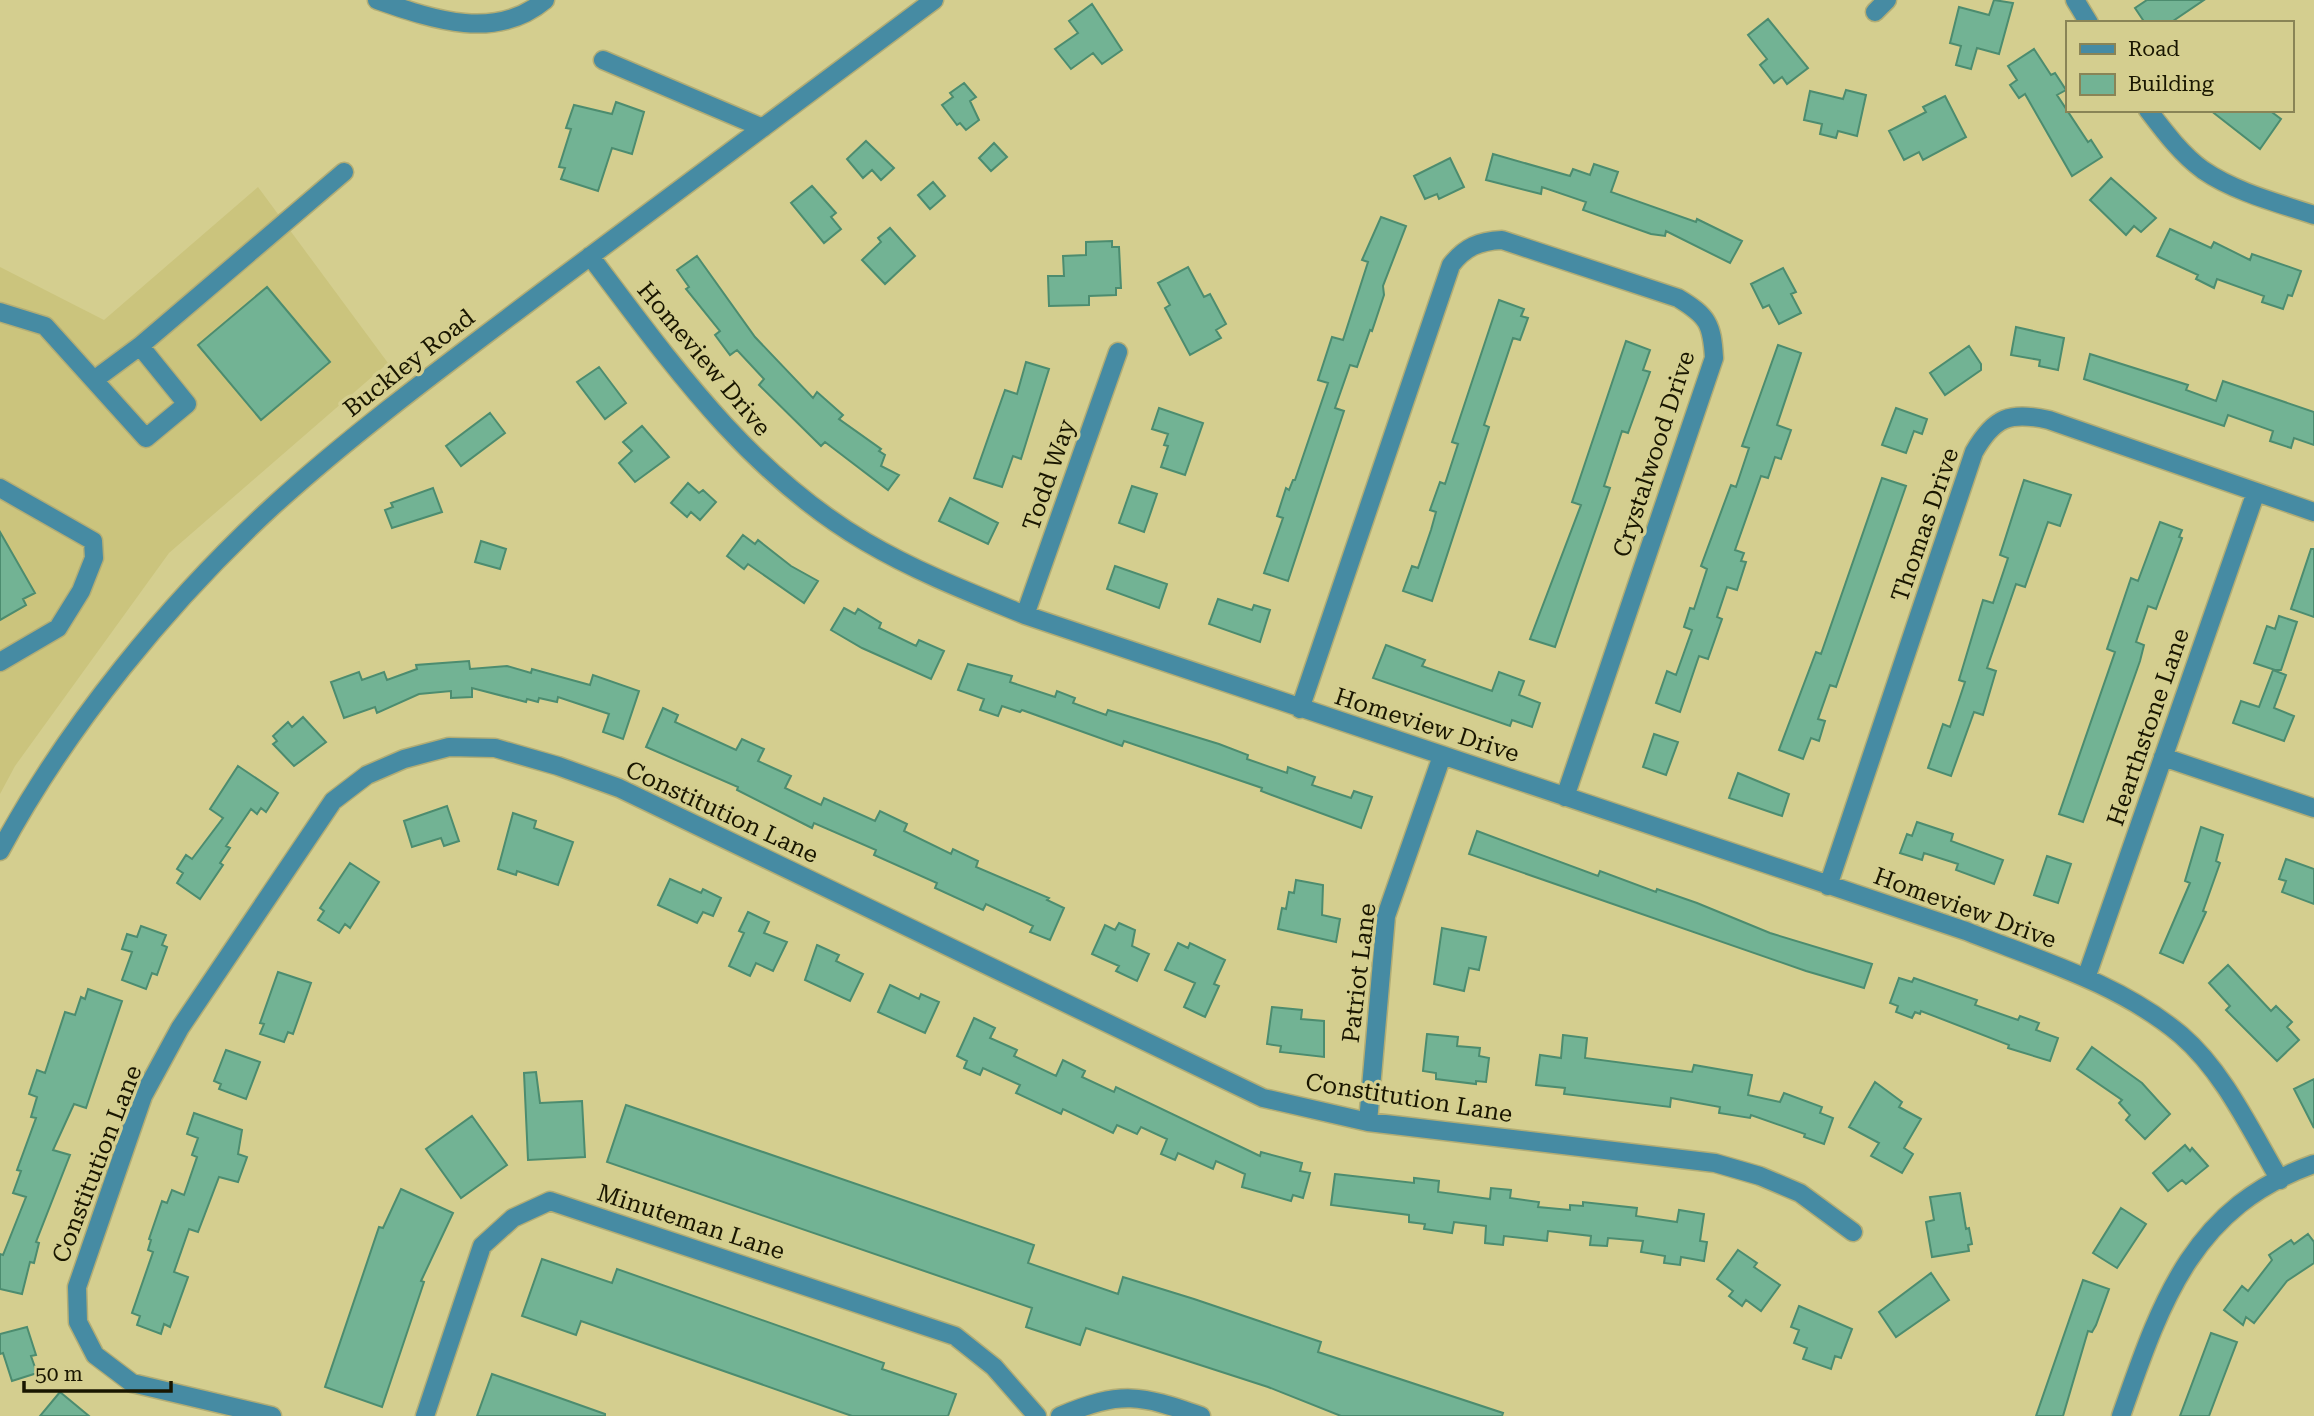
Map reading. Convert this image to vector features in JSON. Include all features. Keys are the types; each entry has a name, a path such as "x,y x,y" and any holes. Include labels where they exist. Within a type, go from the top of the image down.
{"street":[{"path":"377,0 433,19 471,25 511,20 545,0"},
{"name":"Buckley Road","path":"0,851 6,827 119,675 220,557 275,505 388,408 934,0"},
{"path":"2075,0 2088,21"},
{"path":"603,60 763,128"},
{"path":"2150,112 2170,139 2204,170 2262,198 2314,215"},
{"path":"94,380 140,346 344,172"},
{"name":"Crystalwood Drive","path":"1300,709 1451,265 1462,251 1484,240 1502,240 1678,298 1699,311 1710,326 1714,358 1565,797"},
{"name":"Homeview Drive","path":"590,256 692,391 748,452 794,491 863,540 912,568 1026,615 1966,931 2086,978 2140,1005 2183,1036 2223,1083 2280,1180"},
{"path":"0,312 45,326 146,438 187,404 140,346"},
{"name":"Todd Way","path":"1026,615 1118,352"},
{"name":"Thomas Drive","path":"1828,886 1974,452 1986,431 2004,419 2025,415 2314,512"},
{"path":"0,488 93,541 94,558 81,591 58,628 0,662"},
{"name":"Hearthstone Lane","path":"2086,978 2256,492"},
{"name":"Constitution Lane","path":"272,1416 132,1383 95,1355 78,1322 77,1287 143,1096 180,1028 333,801 367,775 404,759 449,747 495,748 607,784 1263,1098 1368,1122 1715,1163 1760,1176 1800,1193 1853,1232"},
{"name":"Patriot Lane","path":"1368,1122 1386,916 1443,756"},
{"path":"2163,757 2314,808"},
{"path":"2122,1416 2155,1318 2170,1287 2200,1243 2244,1201 2314,1164"},
{"name":"Minuteman Lane","path":"425,1416 482,1246 513,1218 550,1201 955,1336 994,1367 1037,1416"},
{"path":"1060,1416 1098,1400 1146,1397 1201,1416"}],"shaded area":[{"path":"258,187 388,363 169,553 15,766 0,794 0,267 104,320"}],"building":[{"path":"1994,0 2013,3 1999,54 1977,48 1971,69 1956,65 1961,46 1950,43 1959,7 1989,15"},
{"path":"2147,0 2204,0 2173,21 2144,21 2135,8"},
{"path":"1092,4 1122,50 1102,64 1093,53 1071,69 1055,49 1078,33 1069,21"},
{"path":"1768,19 1808,68 1787,84 1782,77 1774,83 1760,65 1767,59 1748,35"},
{"path":"2034,49 2051,75 2055,73 2066,90 2057,95 2066,112 2102,157 2072,176 2025,94 2019,98 2010,85 2017,80 2008,66"},
{"path":"964,83 976,97 970,101 979,120 966,130 960,123 957,125 942,105 953,97 950,93"},
{"path":"1846,90 1866,95 1857,136 1838,131 1836,138 1820,134 1822,124 1804,120 1810,91 1843,99"},
{"path":"1945,96 1966,137 1923,160 1919,152 1904,160 1889,131 1926,112 1923,107"},
{"path":"616,102 644,112 632,154 612,148 598,191 561,179 565,168 559,167 571,129 566,128 574,105 612,114"},
{"path":"2213,112 2272,112 2281,119 2260,149"},
{"path":"866,141 894,168 881,180 872,170 863,178 847,159"},
{"path":"994,143 1007,157 991,171 979,158"},
{"path":"1493,154 1570,176 1573,169 1590,175 1594,164 1618,172 1611,192 1696,222 1697,219 1742,241 1730,263 1666,231 1665,236 1651,234 1583,210 1586,202 1542,187 1541,194 1486,180"},
{"path":"1450,158 1464,187 1439,199 1437,194 1425,199 1414,176"},
{"path":"2111,178 2156,218 2141,232 2134,226 2126,235 2090,200"},
{"path":"933,182 945,196 930,209 918,195"},
{"path":"812,186 836,213 831,217 841,229 824,243 791,203"},
{"path":"1381,217 1406,226 1383,286 1384,295 1372,331 1370,330 1357,367 1350,365 1335,408 1344,411 1288,581 1264,573 1283,518 1277,516 1286,488 1289,490 1295,480 1328,383 1318,380 1332,337 1343,340 1368,262 1362,260"},
{"path":"890,228 915,256 885,284 862,260 881,242 878,238"},
{"path":"2170,229 2211,248 2214,242 2250,260 2252,254 2301,271 2292,296 2288,295 2283,309 2262,302 2264,296 2217,279 2214,288 2196,279 2198,275 2157,256"},
{"path":"1112,241 1112,247 1119,247 1121,288 1116,288 1116,295 1089,296 1089,305 1049,306 1048,276 1064,276 1063,256 1086,255 1086,242"},
{"path":"697,256 755,337 813,398 817,392 843,415 839,419 881,449 879,451 885,455 881,466 899,475 888,490 825,442 821,446 759,385 764,379 737,350 730,355 715,335 720,331 686,289 689,287 677,270"},
{"path":"1188,267 1204,297 1210,294 1226,324 1216,330 1221,338 1190,355 1165,308 1170,305 1158,283"},
{"path":"1783,268 1796,292 1791,294 1801,313 1779,324 1769,305 1763,308 1751,284"},
{"path":"267,287 330,362 261,420 198,345"},
{"path":"1499,300 1524,309 1521,316 1528,318 1520,340 1513,338 1484,425 1489,427 1432,601 1403,591 1412,566 1418,568 1431,530 1436,512 1430,510 1440,482 1445,484 1458,444 1452,442"},
{"path":"2016,327 2064,338 2058,370 2039,366 2040,360 2011,355"},
{"path":"1626,341 1650,350 1643,370 1650,372 1628,433 1622,431 1604,486 1610,488 1555,647 1530,639 1581,505 1572,502"},
{"path":"1778,345 1801,353 1777,425 1791,430 1781,459 1775,457 1768,478 1761,476 1735,550 1744,553 1741,561 1746,562 1737,590 1727,587 1717,617 1722,619 1708,659 1699,656 1680,712 1656,703 1667,671 1676,675 1692,630 1684,627 1690,608 1694,609 1707,569 1701,566 1731,485 1736,487 1749,448 1742,446"},
{"path":"1969,346 1981,364 1981,370 1945,395 1930,373"},
{"path":"2090,354 2188,385 2186,390 2216,401 2223,381 2314,412 2314,445 2294,438 2291,448 2270,441 2273,431 2228,415 2224,426 2084,379"},
{"path":"1026,362 1049,369 1021,459 1013,456 1002,487 974,478 1005,390 1017,394"},
{"path":"599,367 626,403 605,419 577,382"},
{"path":"1159,408 1203,423 1185,475 1161,467 1168,446 1164,445 1168,434 1152,429"},
{"path":"1896,408 1927,419 1922,434 1914,431 1906,453 1882,445"},
{"path":"490,413 505,433 461,466 446,446"},
{"path":"642,426 669,457 635,482 619,463 632,451 623,442"},
{"path":"1882,478 1906,486 1836,687 1830,685 1818,719 1825,721 1819,741 1811,738 1803,759 1779,750 1816,652 1821,654"},
{"path":"2024,480 2071,495 2060,526 2048,522 2025,587 2016,584 1987,668 1996,671 1983,715 1974,712 1951,776 1928,768 1943,724 1950,727 1965,682 1959,680 1983,600 1993,603 2008,558 2000,555"},
{"path":"688,483 699,493 703,490 716,502 700,520 691,512 687,517 671,503"},
{"path":"1132,486 1157,494 1144,532 1119,523"},
{"path":"433,488 442,512 392,528 385,510 393,507 391,503"},
{"path":"950,498 998,523 988,544 939,521"},
{"path":"2160,522 2182,530 2179,537 2182,538 2156,609 2148,606 2136,642 2144,645 2140,661 2083,822 2059,814 2115,652 2107,649 2131,578 2138,581"},
{"path":"0,532 35,593 23,599 26,605 0,620"},
{"path":"743,535 755,544 758,540 791,566 818,581 804,603 748,564 744,569 727,556"},
{"path":"481,541 506,549 500,569 475,562"},
{"path":"2311,549 2314,549 2314,617 2291,609"},
{"path":"1115,566 1167,584 1159,608 1107,589"},
{"path":"1218,599 1252,610 1254,605 1270,610 1260,642 1209,624"},
{"path":"844,608 855,614 858,609 881,623 879,628 916,646 919,640 944,651 931,679 862,648 831,630"},
{"path":"2279,616 2297,622 2281,670 2275,670 2254,663 2267,626 2275,629"},
{"path":"1386,645 1425,660 1422,666 1492,691 1499,672 1524,681 1519,695 1540,703 1532,727 1512,720 1510,726 1373,678"},
{"path":"469,661 470,669 507,666 531,673 532,669 590,685 593,675 639,691 623,739 603,732 609,714 558,697 557,702 539,698 538,702 527,699 526,702 472,688 472,697 451,698 451,691 419,694 377,713 375,707 344,718 331,682 359,672 362,680 384,672 387,680 417,669 416,665"},
{"path":"968,664 1012,676 1010,682 1055,697 1057,691 1075,698 1073,703 1106,715 1108,710 1219,744 1248,755 1247,759 1287,773 1288,767 1315,777 1312,785 1351,798 1354,791 1372,797 1361,828 1261,791 1262,788 1124,741 1122,746 1022,710 1020,712 1002,706 998,716 980,710 984,699 958,690"},
{"path":"2273,670 2286,675 2274,708 2294,716 2284,741 2233,723 2241,701 2259,707"},
{"path":"663,708 678,715 675,722 736,750 742,739 764,749 758,761 791,776 785,788 821,805 824,798 875,821 880,811 907,824 904,831 951,854 953,849 978,861 976,867 1049,898 1047,900 1064,908 1050,940 1030,932 1033,926 986,904 983,910 935,888 937,883 874,855 876,850 814,823 812,828 737,790 738,787 646,747"},
{"path":"303,717 326,742 294,766 273,744 277,741 273,736 288,722 292,727"},
{"path":"1654,734 1678,742 1666,775 1643,767"},
{"path":"238,766 278,793 266,812 261,808 257,814 251,809 226,846 230,848 220,863 223,865 200,899 177,883 183,873 177,869 186,855 192,859 223,818 210,809"},
{"path":"1738,773 1789,794 1782,816 1729,798"},
{"path":"447,806 459,841 444,846 441,838 412,847 404,821"},
{"path":"513,813 536,821 534,828 573,842 558,885 517,871 516,875 498,869"},
{"path":"1917,822 1953,834 1951,841 2003,860 1994,884 1956,870 1958,864 1924,853 1922,860 1900,853 1907,834 1912,836"},
{"path":"2201,827 2223,835 2216,861 2220,863 2203,911 2206,912 2183,963 2160,953 2190,883 2185,881"},
{"path":"1477,831 1598,876 1600,871 1656,892 1657,889 1770,933 1872,964 1864,988 1806,971 1469,854"},
{"path":"2047,856 2071,864 2058,903 2034,895"},
{"path":"2286,859 2314,869 2314,904 2282,892 2286,881 2279,879"},
{"path":"350,863 379,882 350,928 345,924 339,933 318,920 324,911 320,908"},
{"path":"670,879 701,893 703,889 721,898 713,916 703,912 697,923 658,905"},
{"path":"1296,880 1323,885 1322,915 1340,919 1336,942 1278,929 1282,908 1286,909 1289,892 1294,893"},
{"path":"748,912 769,922 764,933 787,942 773,971 756,963 750,976 729,966 744,933 739,931"},
{"path":"1119,923 1135,930 1132,946 1149,954 1137,981 1116,971 1119,966 1092,954 1105,925 1115,930"},
{"path":"141,926 166,935 162,945 167,947 157,975 152,973 146,989 122,980 132,952 122,949 127,934 137,937"},
{"path":"1442,928 1486,937 1479,970 1469,968 1464,991 1434,984"},
{"path":"1178,943 1188,948 1190,943 1225,960 1214,984 1219,986 1205,1017 1184,1007 1195,983 1165,970"},
{"path":"817,945 839,955 836,961 863,974 850,1001 805,980"},
{"path":"2228,965 2271,1011 2276,1006 2292,1022 2287,1027 2299,1040 2277,1061 2226,1010 2230,1006 2209,983"},
{"path":"278,972 311,983 293,1034 288,1032 284,1042 260,1034 264,1024 260,1023"},
{"path":"1899,978 1912,982 1914,978 1977,1000 1975,1005 2018,1020 2020,1016 2039,1023 2036,1030 2058,1038 2050,1061 2008,1048 2009,1045 1921,1011 1920,1014 1915,1012 1912,1018 1896,1012 1898,1006 1890,1003"},
{"path":"890,985 919,999 921,994 939,1002 925,1033 878,1012"},
{"path":"88,989 122,1001 86,1108 74,1104 53,1150 70,1155 36,1242 39,1243 34,1263 30,1262 22,1294 0,1289 0,1254 3,1255 26,1197 13,1193 21,1171 17,1170 36,1118 31,1117 37,1097 29,1094 37,1070 45,1073 65,1012 75,1015 81,997 85,999"},
{"path":"1272,1007 1302,1010 1301,1019 1324,1021 1324,1057 1280,1052 1281,1046 1267,1044"},
{"path":"974,1018 995,1028 990,1038 1017,1050 1014,1056 1056,1076 1063,1060 1085,1071 1082,1077 1114,1092 1116,1087 1260,1156 1261,1152 1302,1163 1300,1171 1310,1173 1303,1198 1293,1195 1291,1201 1242,1187 1245,1174 1216,1161 1213,1169 1178,1153 1175,1160 1161,1154 1167,1139 1141,1127 1137,1134 1117,1125 1113,1133 1063,1109 1061,1114 1016,1093 1020,1085 983,1068 980,1075 964,1068 967,1061 957,1056"},
{"path":"1427,1034 1458,1037 1457,1046 1480,1048 1479,1056 1489,1058 1486,1082 1476,1081 1476,1084 1436,1079 1436,1073 1423,1071"},
{"path":"1563,1035 1587,1038 1585,1058 1692,1072 1694,1065 1752,1075 1748,1095 1780,1102 1784,1093 1822,1107 1820,1113 1833,1118 1824,1144 1804,1137 1805,1134 1751,1115 1750,1118 1719,1113 1720,1107 1671,1098 1670,1107 1564,1094 1565,1088 1536,1085 1540,1055 1561,1058"},
{"path":"2092,1047 2142,1083 2170,1114 2145,1139 2126,1120 2130,1115 2119,1103 2122,1100 2077,1069"},
{"path":"226,1050 260,1062 246,1099 219,1089 221,1084 214,1081"},
{"path":"536,1072 540,1103 582,1101 585,1157 528,1160 524,1073"},
{"path":"2314,1079 2314,1128 2294,1089"},
{"path":"1875,1082 1902,1102 1899,1107 1921,1119 1904,1148 1913,1154 1902,1173 1871,1156 1879,1143 1849,1127"},
{"path":"626,1105 1034,1245 1028,1263 1118,1294 1123,1277 1194,1299 1321,1342 1318,1352 1503,1413 1502,1416 1341,1416 1268,1387 1086,1328 1080,1345 1026,1327 1032,1308 607,1162"},
{"path":"194,1113 242,1130 238,1154 247,1157 238,1182 219,1177 198,1232 189,1229 174,1272 188,1277 170,1327 164,1324 161,1334 137,1325 140,1316 132,1313 153,1252 148,1250 149,1239 162,1201 167,1203 172,1190 184,1195 197,1157 192,1155 198,1138 187,1134"},
{"path":"472,1116 507,1165 461,1198 426,1149"},
{"path":"2185,1145 2190,1151 2192,1148 2208,1166 2186,1184 2182,1180 2168,1191 2153,1173"},
{"path":"1335,1174 1414,1183 1414,1178 1439,1181 1438,1192 1490,1199 1491,1188 1511,1190 1510,1198 1539,1202 1538,1207 1570,1210 1570,1205 1583,1206 1583,1202 1637,1208 1636,1216 1677,1222 1679,1210 1704,1214 1700,1241 1707,1242 1704,1261 1681,1257 1680,1265 1664,1263 1665,1256 1641,1252 1643,1241 1608,1238 1607,1246 1590,1245 1591,1236 1548,1231 1547,1241 1504,1236 1503,1245 1485,1243 1486,1226 1454,1222 1452,1233 1424,1229 1425,1224 1409,1222 1409,1215 1331,1205"},
{"path":"401,1189 453,1213 421,1281 424,1282 382,1407 325,1387 379,1227 383,1228"},
{"path":"1960,1193 1966,1229 1969,1228 1972,1244 1968,1245 1969,1251 1932,1257 1926,1222 1934,1220 1930,1197"},
{"path":"2121,1208 2146,1224 2117,1268 2093,1253"},
{"path":"2308,1234 2314,1242 2314,1263 2287,1281 2254,1323 2246,1317 2243,1325 2224,1310 2242,1286 2248,1291 2272,1260 2269,1255 2291,1240 2294,1244"},
{"path":"1738,1250 1757,1263 1754,1267 1780,1285 1761,1311 1746,1300 1742,1306 1729,1296 1733,1291 1717,1279"},
{"path":"542,1259 612,1283 617,1269 884,1363 882,1369 956,1394 948,1416 852,1416 581,1321 576,1335 522,1316"},
{"path":"1931,1273 1949,1300 1896,1337 1879,1312"},
{"path":"2083,1280 2109,1289 2096,1325 2092,1332 2088,1331 2063,1416 2036,1416"},
{"path":"1799,1306 1852,1329 1841,1358 1835,1356 1831,1369 1803,1359 1807,1348 1794,1343 1799,1330 1791,1327"},
{"path":"27,1327 36,1355 31,1356 37,1373 12,1381 3,1353 0,1354 0,1334"},
{"path":"2211,1333 2237,1342 2209,1416 2180,1416"},
{"path":"492,1374 605,1414 605,1416 477,1416"},
{"path":"60,1392 89,1416 40,1416"}]}
